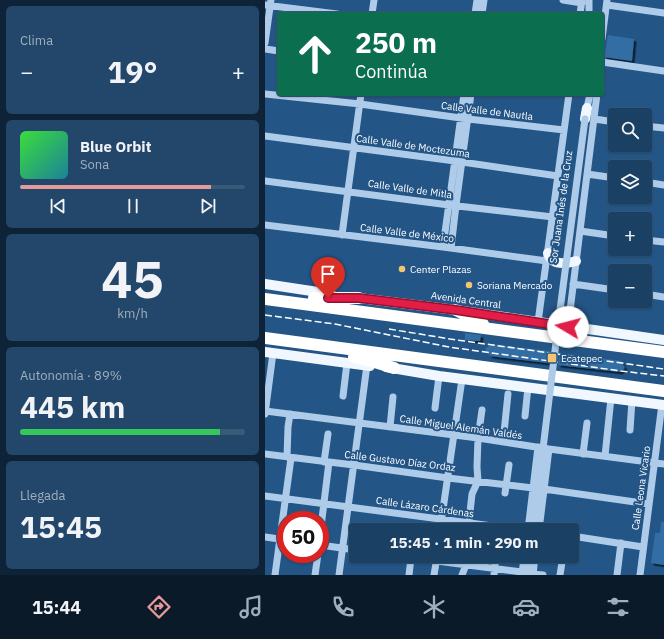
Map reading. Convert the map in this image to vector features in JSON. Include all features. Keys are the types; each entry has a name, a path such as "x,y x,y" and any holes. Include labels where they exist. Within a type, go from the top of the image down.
{"highway":[{"path":"265,299 359,298"},
{"path":"265,299 664,352"},
{"path":"456,310 493,329"},
{"path":"265,338 664,391"},
{"path":"319,345 343,355 394,368"}],"main road":[{"name":"Sor Juana Inés de la Cruz","path":"587,108 590,119"},
{"path":"547,257 559,263 576,261"},
{"name":"Avenida Central","path":"265,284 664,340"},
{"path":"269,352 528,387 611,402 632,400 663,404"}],"street":[{"path":"372,12 374,0"},
{"path":"475,12 477,0"},
{"path":"482,12 484,0"},
{"path":"563,0 582,1 580,12"},
{"path":"589,0 589,12"},
{"path":"604,24 607,2 664,13"},
{"path":"265,42 269,4 323,12"},
{"path":"265,50 277,51"},
{"path":"604,62 664,71"},
{"name":"Calle Valle de Nautla","path":"265,94 277,95"},
{"name":"Calle Valle de Nautla","path":"284,96 360,104 564,130"},
{"path":"342,235 355,148 361,96"},
{"path":"443,247 452,205 458,162 464,118 464,96"},
{"path":"464,118 470,96"},
{"path":"538,322 569,96"},
{"name":"Sor Juana Inés de la Cruz","path":"587,108 588,96"},
{"path":"568,327 587,174 590,119 596,96"},
{"path":"590,119 608,121"},
{"name":"Sor Juana Inés de la Cruz","path":"534,523 560,310 590,119"},
{"path":"652,127 664,128"},
{"name":"Calle Valle de Moctezuma","path":"265,136 558,176"},
{"path":"587,174 608,177"},
{"name":"Calle Valle de Mitla","path":"265,181 553,217"},
{"path":"652,183 664,185"},
{"path":"451,248 452,205"},
{"name":"Calle Valle de México","path":"265,225 451,248 547,257"},
{"path":"580,231 608,235"},
{"path":"652,241 664,242"},
{"path":"573,284 608,289"},
{"path":"652,295 664,297"},
{"path":"265,412 269,352"},
{"path":"343,396 347,363"},
{"path":"339,575 367,365"},
{"path":"435,408 439,376"},
{"path":"441,523 462,378"},
{"path":"525,416 528,387"},
{"path":"503,442 508,394"},
{"path":"390,427 393,397"},
{"path":"630,430 632,400"},
{"path":"605,453 611,402"},
{"name":"Calle Leona Vicario","path":"640,575 663,404"},
{"path":"468,523 472,494 478,481 478,438 482,410"},
{"name":"Calle Miguel Alemán Valdés","path":"265,412 478,438 583,454 605,453 664,464"},
{"path":"284,511 289,457 288,427 290,414"},
{"path":"583,454 587,423"},
{"path":"323,511 328,434"},
{"path":"529,523 538,447"},
{"path":"540,523 549,449"},
{"name":"Calle Gustavo Díaz Ordaz","path":"265,454 533,488"},
{"path":"505,493 509,465"},
{"path":"544,489 649,504"},
{"name":"Calle Lázaro Cárdenas","path":"265,496 442,519 457,523"},
{"path":"579,537 643,547"},
{"path":"265,538 277,539"},
{"path":"617,575 621,543"},
{"path":"329,546 349,549"},
{"path":"275,575 278,563"},
{"path":"315,575 317,563"},
{"path":"409,575 410,563"},
{"path":"434,575 436,563"},
{"path":"457,563 494,572 543,575"},
{"path":"525,563 527,574"},
{"path":"527,574 528,563"},
{"path":"527,574 532,563"},
{"path":"560,575 562,563"},
{"path":"462,575 465,565"}],"building":[{"path":"608,35 634,39 632,61 604,57"},
{"path":"465,333 481,335 480,341 465,340"},
{"path":"491,344 550,351 548,363 490,356 485,349"},
{"path":"560,353 621,361 625,368 620,372 558,365"},
{"path":"661,522 664,522 664,565 651,563 655,533 660,533"}],"railway":[{"path":"265,315 335,324 449,347 664,376"},
{"path":"389,329 664,369"}],"place":[{"name":"Center Plazas","path":"402,269"},
{"name":"Soriana Mercado","path":"469,285"},
{"name":"Ecatepec","path":"552,358"}],"route":[{"path":"328,298 359,298 456,310 568,327"}]}
